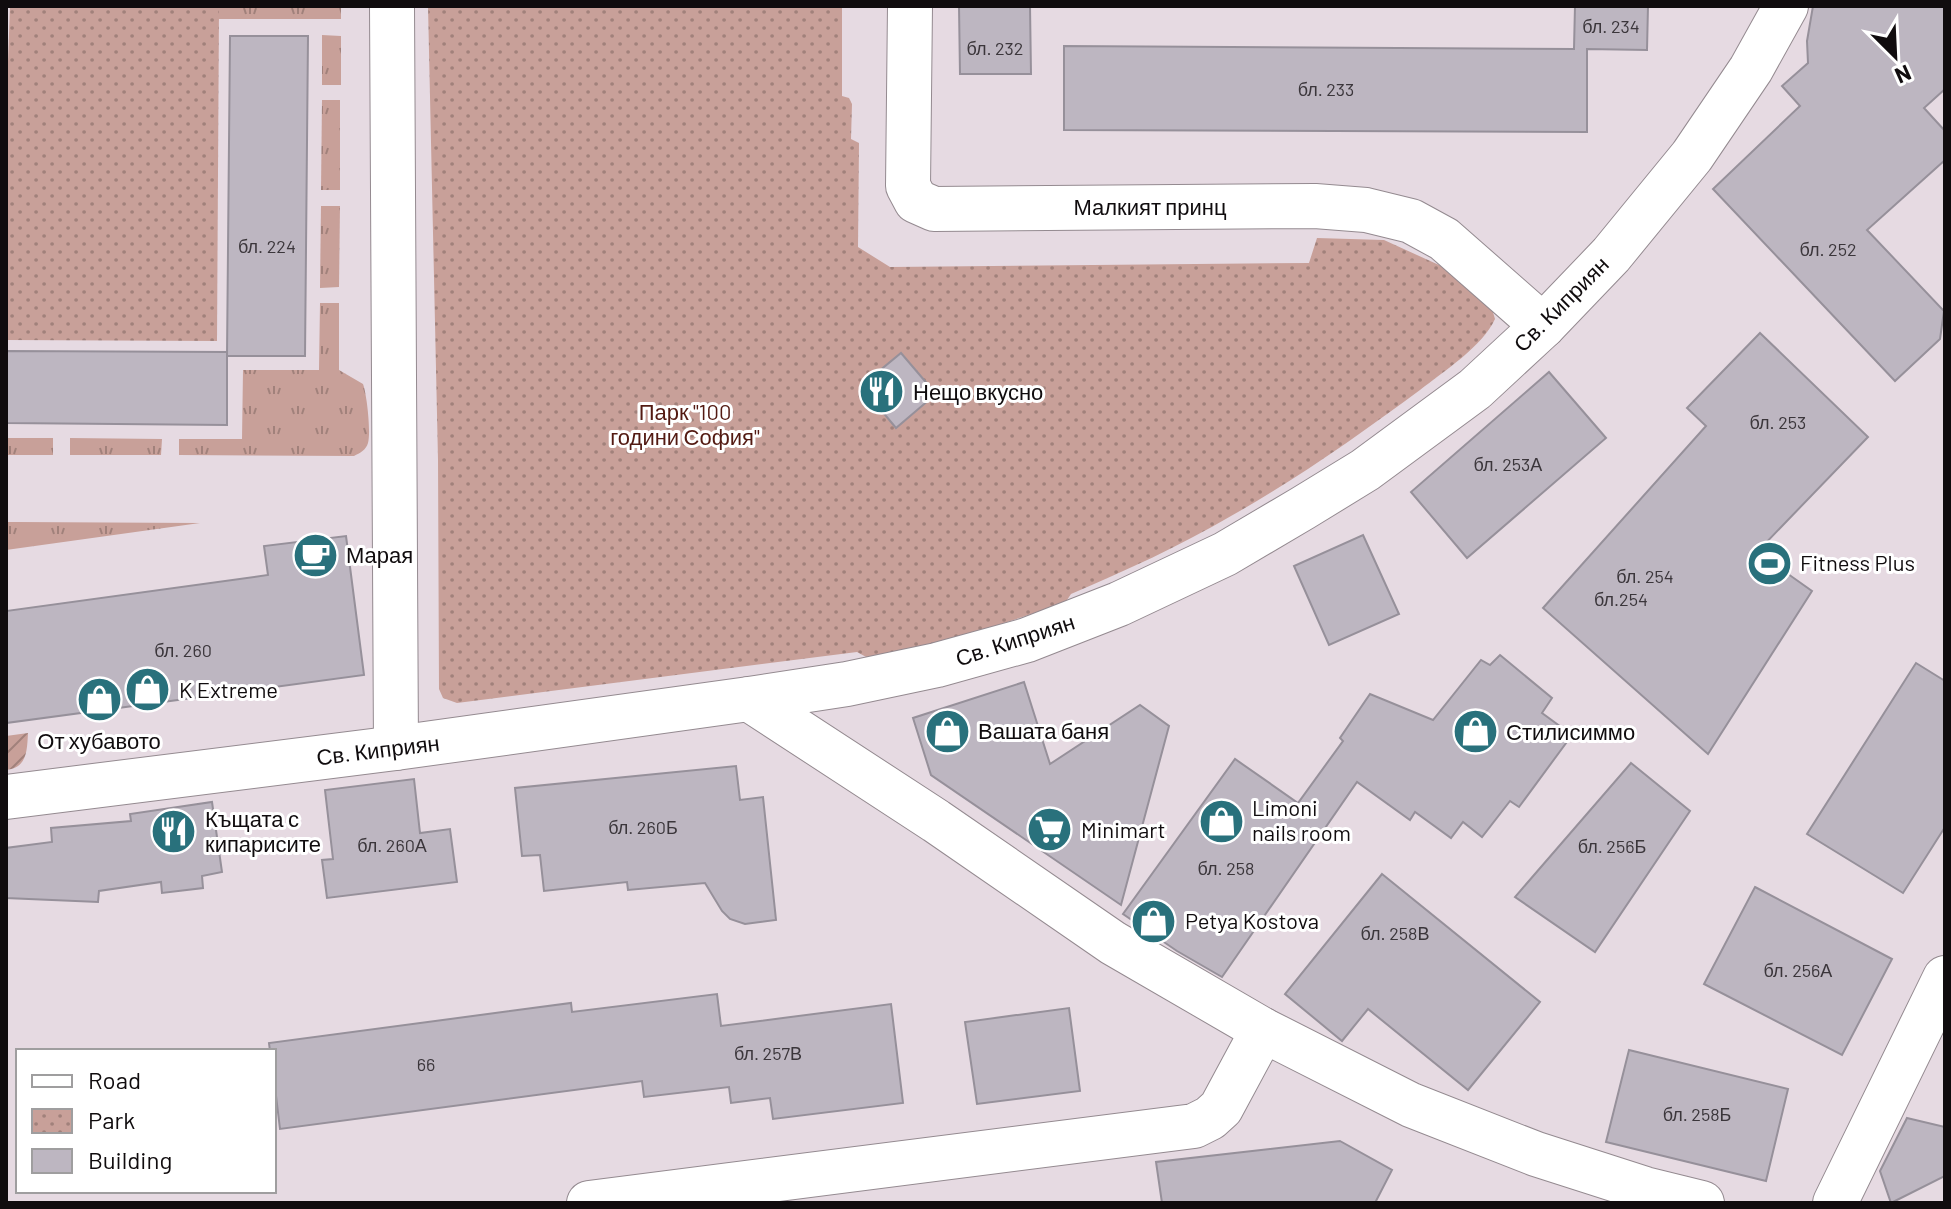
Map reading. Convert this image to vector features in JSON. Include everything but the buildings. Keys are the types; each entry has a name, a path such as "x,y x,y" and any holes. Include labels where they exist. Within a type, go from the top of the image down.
{"street":[{"path":"392,6 396,748"},
{"name":"Малкият принц","path":"910,6 908,186 916,201 934,209 1315,206 1366,210 1411,221 1444,239 1543,326"},
{"name":"Св. Киприян","path":"6,797 396,748 847,684 937,665 1027,640 1119,604 1225,554 1365,470 1475,389 1543,326 1611,255 1692,156 1751,69 1786,6"},
{"path":"749,699 936,821 1113,943 1263,1030 1411,1105 1536,1154 1645,1189 1702,1203"},
{"path":"1835,1203 1945,978"},
{"path":"589,1203 1194,1126 1221,1108 1263,1030"}],"green space":[{"path":"10,6 219,6 217,341 6,340 6,117"},
{"path":"170,6 341,6 341,19 170,19"},
{"name":"Парк \"100 години София\"","path":"428,6 842,6 842,96 849,98 852,104 851,139 859,143 858,247 890,267 1309,263 1317,238 1384,240 1450,270 1492,309 1495,319 1472,349 1451,367 1304,472 1192,538 1071,594 1065,603 931,647 868,658 857,652 457,703 443,698 439,689 438,459"},
{"path":"322,35 341,36 341,85 322,85"},
{"path":"322,100 340,100 340,190 321,190"},
{"path":"321,206 340,206 339,287 320,288"},
{"path":"320,303 339,303 339,370 363,384 369,431 364,449 354,456 179,455 179,439 242,439 243,370 319,370"},
{"path":"6,438 53,438 53,455 6,455"},
{"path":"70,438 162,439 161,455 70,455"},
{"path":"6,522 18,522 200,523 6,550"},
{"path":"28,733 22,762 6,770 6,736"}],"place":[{"name":"Нещо вкусно","path":"882,392"},
{"name":"Марая","path":"315,555"},
{"name":"Fitness Plus","path":"1769,563"},
{"name":"K Extreme","path":"148,690"},
{"name":"От хубавото","path":"99,700"},
{"name":"Вашата баня","path":"947,731"},
{"name":"Стилисиммо","path":"1475,732"},
{"name":"Limoni nails room","path":"1221,821"},
{"name":"Minimart","path":"1050,830"},
{"name":"Къщата с кипарисите","path":"174,832"},
{"name":"Petya Kostova","path":"1154,921"}]}
